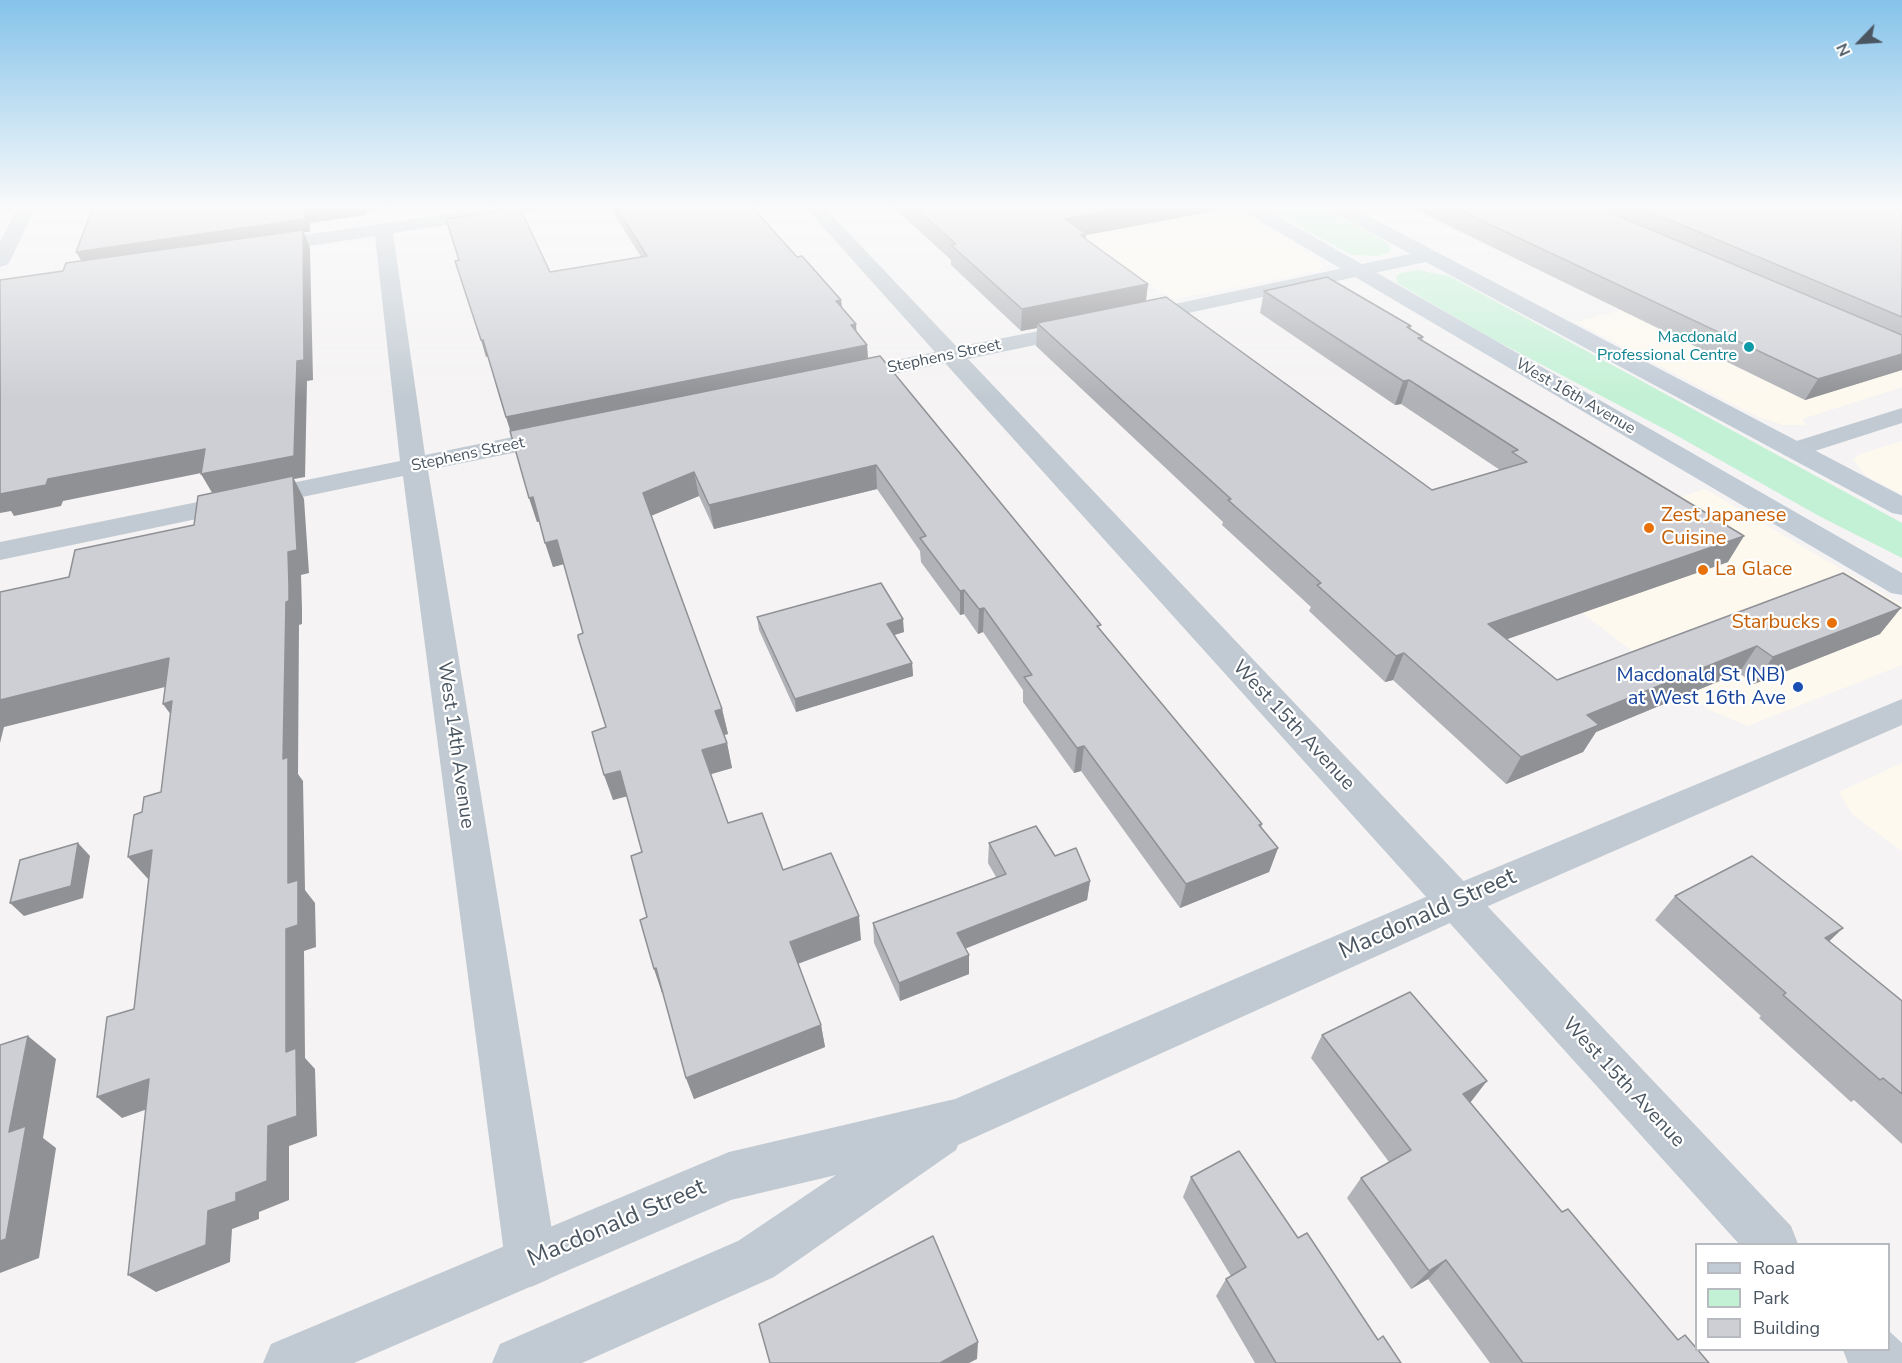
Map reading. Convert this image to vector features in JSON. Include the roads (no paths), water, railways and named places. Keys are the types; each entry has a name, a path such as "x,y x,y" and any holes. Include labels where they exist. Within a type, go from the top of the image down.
{"main road":[{"name":"West 16th Avenue","path":"1358,271 1902,586"},
{"path":"1455,271 1902,507"}],"street":[{"name":"West 14th Avenue","path":"388,271 414,466 531,1261"},
{"name":"West 15th Avenue","path":"872,271 1771,1243"},
{"name":"Stephens Street","path":"829,381 1358,271"},
{"path":"1792,450 1902,415"},
{"name":"Stephens Street","path":"0,551 576,432"},
{"name":"Macdonald Street","path":"290,1363 729,1176 956,1122 1456,902 1902,711"},
{"name":"Macdonald Street","path":"535,1359 756,1259 956,1122"},
{"path":"1871,1351 1883,1363"}],"place":[{"name":"Macdonald Professional Centre","path":"1749,347"},
{"name":"Zest Japanese Cuisine","path":"1649,528"},
{"name":"La Glace","path":"1703,570"},
{"name":"Starbucks","path":"1832,623"},
{"name":"Macdonald St (NB) at West 16th Ave","path":"1798,687"}]}
